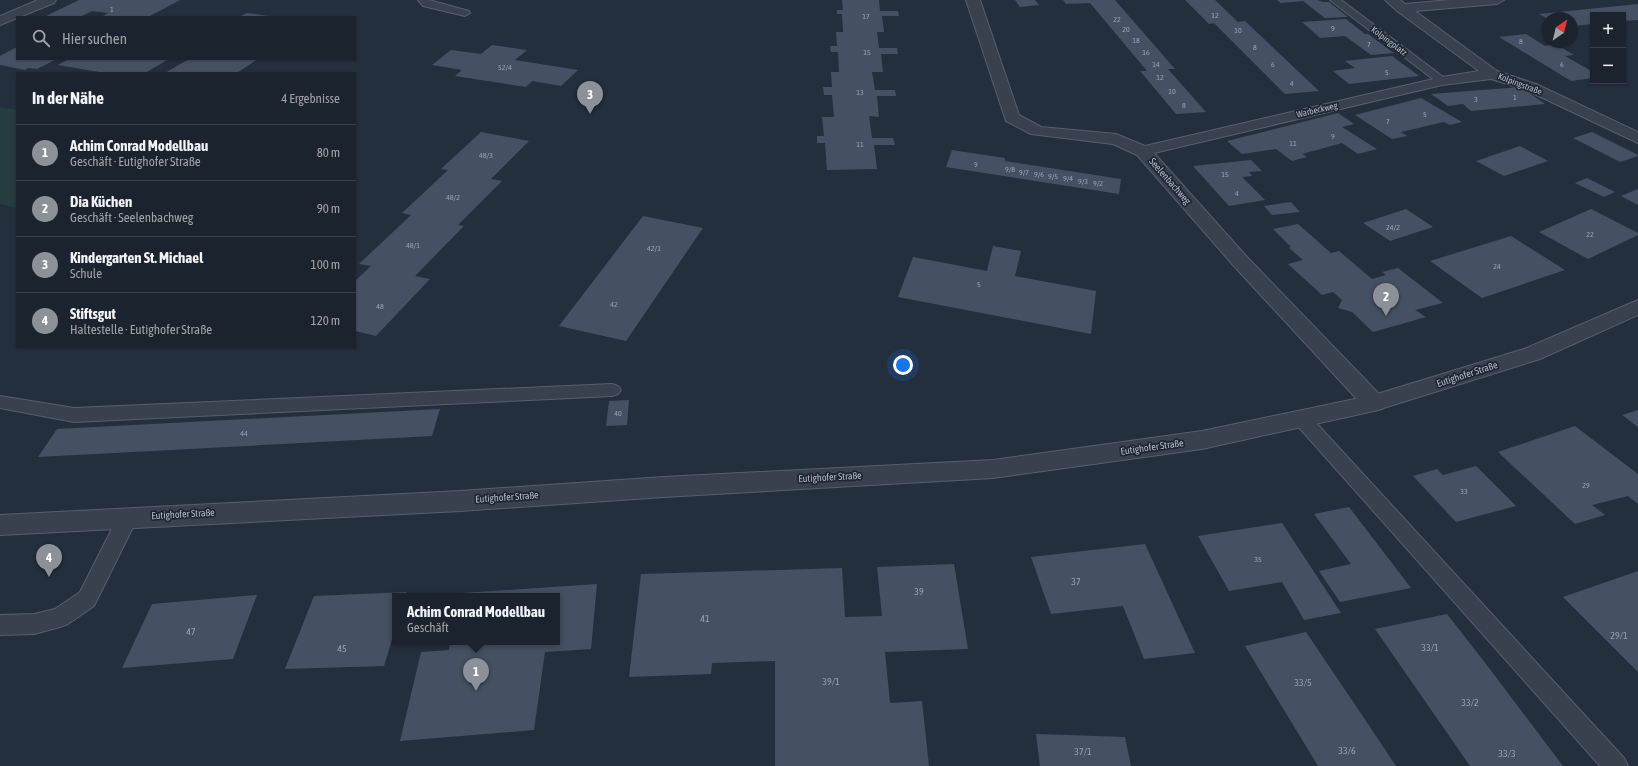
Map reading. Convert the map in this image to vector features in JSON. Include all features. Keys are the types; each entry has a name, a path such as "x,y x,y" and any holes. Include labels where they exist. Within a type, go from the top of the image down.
{"street":[{"path":"19,16 49,0"},
{"name":"Seelenbachweg","path":"973,0 1012,118 1037,131 1116,139 1143,150 1240,261 1374,403"},
{"path":"1397,4 1498,0"},
{"name":"Kolpingstraße","path":"1397,4 1492,74 1531,87 1638,138"},
{"path":"1,26 16,18"},
{"name":"Warbeckweg","path":"1143,150 1442,81 1492,74"},
{"name":"Eutighofer Straße","path":"0,525 128,517 460,501 664,486 993,469 1202,440 1374,403 1532,354 1638,307"}],"lane":[{"path":"423,0 427,4 465,13"},
{"name":"Kolpingplatz","path":"1335,0 1442,81"},
{"path":"0,402 74,415 612,390"},
{"path":"1302,418 1616,766"},
{"path":"0,625 34,624 60,617 87,599 108,560 128,517"}],"green space":[{"path":"0,107 16,110 16,208 0,204"}],"building":[{"path":"79,0 180,0 150,16 103,16 108,13 92,11 82,16 46,16"},
{"path":"842,0 879,0 880,11 898,11 899,16 882,16 884,32 877,32 879,48 897,48 898,54 881,54 883,72 872,72 875,90 895,90 896,96 877,96 879,117 869,116 872,138 893,138 895,145 874,145 877,169 827,170 825,143 817,143 817,136 824,136 822,117 834,117 832,95 824,95 823,87 832,87 831,72 839,72 838,52 831,52 830,46 837,46 836,32 843,32 842,14 837,14 837,10 843,10"},
{"path":"1015,0 1035,0 1039,5 1020,7"},
{"path":"1063,0 1115,0 1175,69 1168,69 1206,112 1176,114 1140,71 1147,71 1090,3 1066,4"},
{"path":"1185,0 1215,0 1238,22 1245,21 1319,91 1285,94 1214,23 1209,24"},
{"path":"1277,0 1318,0 1322,2 1329,2 1348,17 1325,18 1303,1 1281,3"},
{"path":"1638,4 1638,20 1626,21 1626,12 1590,12 1590,24 1578,25 1578,12 1559,12"},
{"path":"247,13 269,16 241,16"},
{"path":"1346,19 1365,34 1368,34 1394,53 1371,55 1345,36 1320,38 1302,22"},
{"path":"1526,34 1542,44 1542,48 1563,48 1574,55 1565,56 1590,70 1590,78 1571,81 1499,37"},
{"path":"492,45 527,50 515,60 578,70 561,86 532,81 526,87 455,76 462,70 432,65 451,50 481,54"},
{"path":"16,48 16,60 55,60 37,69 28,68 25,70 0,65 0,56"},
{"path":"1392,56 1419,76 1349,84 1333,71 1355,68 1345,61"},
{"path":"66,60 167,60 147,72 99,72 58,65"},
{"path":"187,60 256,60 238,72 167,72"},
{"path":"1521,87 1545,104 1471,111 1463,104 1448,106 1431,94"},
{"path":"1421,98 1462,122 1450,125 1444,122 1401,132 1407,136 1392,139 1355,115"},
{"path":"1338,113 1354,124 1342,127 1377,149 1358,154 1342,143 1302,154 1307,157 1292,161 1276,149 1242,154 1227,141"},
{"path":"481,132 529,141 491,179 502,181 458,225 464,226 415,276 430,279 376,336 356,331 356,280 371,266 359,264 411,215 402,213 448,170 441,169"},
{"path":"1592,132 1638,156 1620,162 1573,138"},
{"path":"1520,146 1548,161 1504,176 1476,161"},
{"path":"952,150 1005,158 1005,161 1121,179 1119,194 946,167"},
{"path":"1251,160 1262,171 1249,172 1252,176 1242,177 1265,200 1229,206 1193,166"},
{"path":"1587,178 1615,192 1604,197 1575,183"},
{"path":"1638,189 1638,205 1621,196"},
{"path":"1291,202 1300,212 1272,215 1264,206"},
{"path":"1406,209 1433,227 1390,241 1363,223"},
{"path":"1591,209 1638,233 1638,235 1588,259 1539,232"},
{"path":"643,216 703,228 626,341 559,326"},
{"path":"1298,224 1331,253 1339,251 1372,279 1386,275 1382,272 1398,268 1443,303 1415,310 1426,317 1373,332 1352,312 1338,308 1342,300 1333,292 1322,295 1288,264 1303,260 1289,248 1291,247 1273,229"},
{"path":"1511,236 1565,270 1482,298 1430,261"},
{"path":"993,246 1021,251 1015,276 1096,291 1091,334 898,297 913,257 987,271"},
{"path":"629,400 627,425 606,426 609,401"},
{"path":"440,409 432,436 38,457 57,429"},
{"path":"1638,410 1638,427 1622,415"},
{"path":"1575,426 1638,474 1638,504 1628,496 1592,505 1605,515 1575,524 1498,452"},
{"path":"1476,466 1516,506 1456,522 1413,476 1437,469 1443,475"},
{"path":"1349,507 1411,588 1340,602 1319,571 1351,564 1314,514"},
{"path":"1282,523 1341,613 1304,620 1282,582 1229,591 1198,536"},
{"path":"1145,544 1195,653 1144,659 1123,606 1051,614 1031,557"},
{"path":"954,564 968,649 885,652 890,703 922,701 929,766 775,766 775,661 712,663 711,674 629,677 641,574 842,568 845,617 882,616 877,567"},
{"path":"1638,571 1638,672 1563,597"},
{"path":"597,584 591,649 545,652 534,730 400,741 421,652 449,650 450,645 560,645 560,593 461,593"},
{"path":"407,592 392,593 392,640 384,666 285,669 314,596"},
{"path":"257,595 233,659 122,668 152,604"},
{"path":"1447,614 1563,766 1470,766 1375,629"},
{"path":"1306,632 1396,766 1318,766 1245,646"},
{"path":"1036,734 1125,737 1131,766 1040,766"}],"place":[{"name":"Kindergarten St. Michael","path":"590,114"},
{"name":"Dia Küchen","path":"1386,316"},
{"name":"Stiftsgut","path":"49,577"},
{"name":"Achim Conrad Modellbau","path":"476,691"}]}
